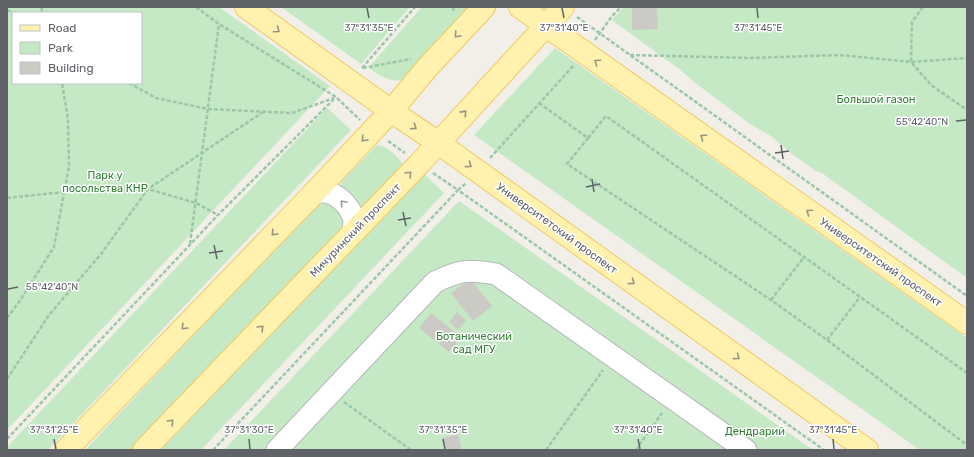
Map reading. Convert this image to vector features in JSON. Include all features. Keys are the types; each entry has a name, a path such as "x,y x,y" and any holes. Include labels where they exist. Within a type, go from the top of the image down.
{"main road":[{"name":"Университетский проспект","path":"246,7 391,111 438,142 867,450"},
{"path":"66,450 314,193 391,111 427,68 484,7"},
{"name":"Университетский проспект","path":"520,7 967,323"},
{"name":"Мичуринский проспект","path":"144,450 419,164 546,26 568,11"}],"street":[{"path":"314,193 324,192 335,195 342,201 350,210 354,221 353,233"},
{"path":"276,450 435,282 451,274 468,270 496,274 672,398 737,447"}],"path":[{"path":"196,7 219,24 336,97"},
{"path":"415,7 362,68 416,58"},
{"path":"453,7 454,16"},
{"path":"600,34 612,16 621,7"},
{"path":"923,7 912,22 911,62 931,85 967,110"},
{"path":"568,11 967,296"},
{"path":"190,245 219,24"},
{"path":"630,55 749,58 840,55 911,62 967,59"},
{"path":"7,318 54,247 69,166 68,119 62,84"},
{"path":"131,84 156,98 208,109 292,113 336,97"},
{"path":"7,440 218,215 336,97"},
{"path":"539,103 588,138"},
{"path":"7,379 49,315 101,254 148,189 263,112"},
{"path":"967,373 606,116 567,164 771,300 967,445"},
{"path":"7,198 63,192 148,189 196,203 218,215"},
{"path":"213,450 458,190 824,450"},
{"path":"771,300 804,257"},
{"path":"827,340 860,297"},
{"path":"546,450 613,357"},
{"path":"330,393 411,450"},
{"path":"636,450 672,398"}],"green space":[{"name":"Парк у посольства КНР","path":"7,7 219,7 330,86 7,430"},
{"path":"281,7 410,7 361,64"},
{"path":"422,7 472,7 407,79 396,81 391,80 368,68"},
{"name":"Большой газон","path":"624,7 967,7 967,278 822,173 816,171 796,157 771,136 750,124 683,72 612,20"},
{"path":"555,48 967,338 967,450 920,450 474,135"},
{"path":"327,108 351,130 48,450 7,450 7,447"},
{"path":"377,145 385,147 397,156 403,167 363,207 358,206 340,188 341,182"},
{"path":"423,173 444,193 201,450 161,450"},
{"name":"Ботанический сад МГУ","path":"459,201 813,450 224,450"},
{"path":"328,202 334,203 346,225 131,450 85,450 317,205"}],"building":[{"path":"632,7 657,7 658,29 632,30"},
{"path":"470,279 492,306 473,321 451,293"},
{"path":"457,312 466,320 458,330 449,322"},
{"path":"431,313 461,337 449,352 419,328"},
{"path":"458,434 462,450 445,450 442,438"}],"park label":[{"name":"Дендрарий","path":"755,431"}]}
